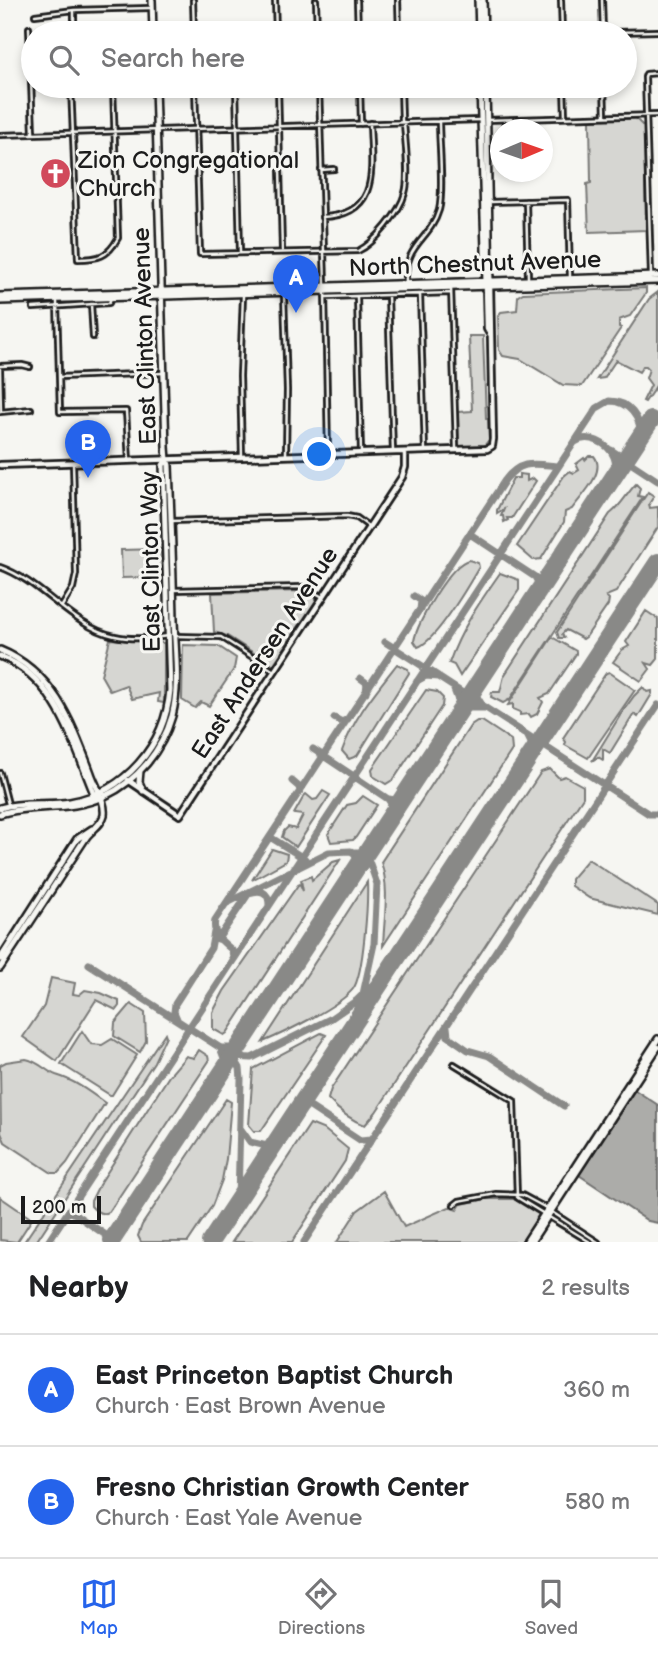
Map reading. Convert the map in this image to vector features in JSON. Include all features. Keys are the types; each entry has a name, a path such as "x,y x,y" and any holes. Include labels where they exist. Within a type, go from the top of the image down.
{"main road":[{"path":"152,0 153,21"},
{"path":"481,0 482,21"},
{"name":"East Clinton Avenue","path":"155,98 167,460"},
{"path":"483,98 488,283"},
{"name":"North Chestnut Avenue","path":"57,300 243,291 325,291 443,282 655,278"},
{"path":"419,291 442,285 443,282"},
{"name":"North Chestnut Avenue","path":"406,286 419,291 451,290 488,283"},
{"name":"North Chestnut Avenue","path":"0,299 57,300 161,294"},
{"name":"East Clinton Way","path":"126,779 153,744 164,723 168,706 173,590 167,460"},
{"name":"East Clinton Way","path":"0,811 70,807 97,796 140,771 156,752 164,736 175,698 163,465 167,460"},
{"path":"0,650 24,662 39,674 59,699 104,813 0,959"},
{"path":"0,656 20,666 37,680 66,719"},
{"path":"164,736 170,711 168,706"},
{"path":"140,771 139,782 143,791"},
{"name":"East Clinton Way","path":"8,806 66,802 97,796"},
{"path":"0,811 8,806"},
{"path":"0,968 24,927"},
{"path":"531,1242 547,1212 658,1039"},
{"path":"526,1242 658,1047"}],"street":[{"path":"193,0 194,21"},
{"path":"275,0 276,21"},
{"path":"316,0 317,21"},
{"path":"357,0 358,21"},
{"path":"398,0 399,21"},
{"path":"561,0 562,21"},
{"path":"602,0 603,21"},
{"path":"35,15 74,10 152,8"},
{"path":"74,10 74,21"},
{"path":"637,32 658,31"},
{"path":"655,278 646,74 658,73"},
{"path":"32,98 33,134"},
{"path":"72,98 78,259 100,259 113,248 118,238 113,98"},
{"path":"195,98 200,254 358,251 370,246 379,237 405,196 402,98"},
{"path":"236,98 240,253"},
{"path":"278,98 282,251"},
{"path":"319,98 328,454"},
{"path":"360,98 361,124"},
{"path":"564,98 565,117"},
{"path":"604,98 605,116"},
{"path":"0,135 658,115"},
{"path":"406,286 405,267 408,258 439,210 439,121"},
{"path":"323,217 348,213 366,196 371,179 370,123"},
{"path":"321,170 334,169"},
{"path":"486,202 568,200 570,281"},
{"path":"527,201 528,282"},
{"path":"0,465 490,447 493,439 492,329 488,283"},
{"path":"284,290 286,456"},
{"path":"451,290 456,450"},
{"path":"242,457 240,376 243,291"},
{"path":"325,291 357,296 419,291 425,451"},
{"path":"388,295 393,452"},
{"path":"357,296 361,453"},
{"name":"North Chestnut Avenue","path":"33,308 57,300 91,304 110,303 111,298"},
{"path":"57,300 60,412 126,411 129,461"},
{"path":"91,304 93,337"},
{"path":"30,367 22,365 0,368 0,412 31,409"},
{"path":"59,377 164,373"},
{"name":"East Andersen Avenue","path":"126,779 180,815 402,477 405,452"},
{"path":"61,606 73,588 76,574 73,463"},
{"path":"171,521 346,516 369,526"},
{"path":"0,567 21,576 88,625 115,636 221,637 274,671"},
{"path":"173,590 304,587 323,597"},
{"path":"0,774 8,806"},
{"path":"454,1064 514,1101 517,1197"},
{"path":"454,1205 484,1196 500,1194 517,1197 547,1212 589,1240 598,1242"}],"shaded area":[{"path":"635,118 644,127 646,230 589,232 587,184 591,183 590,120"},
{"path":"646,288 646,293 630,316 619,320 621,328 582,386 563,385 520,359 503,356 499,350 498,316 501,312 517,310 518,296 523,293"},
{"path":"658,292 658,383 645,402 643,401 651,385 646,378 649,369 646,366 639,372 616,360 604,378 597,379 649,299"},
{"path":"469,336 483,336 489,440 484,446 459,446 458,412 472,411"},
{"path":"594,456 597,462 591,484 572,509 565,512 564,522 541,559 533,560 517,546 564,476 570,471 574,473 579,470 576,464"},
{"path":"519,474 527,475 527,481 533,478 536,481 512,518 507,518 504,522 501,516 504,509 497,513 497,510 513,478 519,478"},
{"path":"636,484 640,488 638,496 643,497 510,699 503,703 491,697 492,692 500,692 504,676 610,514"},
{"path":"648,492 654,496 649,504 650,508 658,507 658,527 616,592 606,596 609,599 608,605 586,637 583,639 566,630 562,634 564,638 559,638 557,632"},
{"path":"161,549 162,577 122,578 121,550"},
{"path":"469,560 478,563 479,567 474,576 434,635 418,647 414,641 416,632 428,608 453,571"},
{"path":"500,573 519,580 519,590 460,676 454,665 449,663 471,617"},
{"path":"302,591 317,599 273,665 227,636 214,632 212,593"},
{"path":"646,611 658,619 658,659 653,665 646,663 650,669 641,681 613,662 622,650 629,646 626,642"},
{"path":"552,637 576,651 576,654 549,694 540,698 543,702 537,714 531,717 529,714 520,715 520,712 513,709 513,704 508,705"},
{"path":"110,639 164,643 164,703 158,702 159,693 132,699 126,685 110,691 101,675"},
{"path":"183,645 218,646 236,658 234,669 209,706 201,702 195,708 182,700"},
{"path":"397,664 408,669 409,673 357,756 349,759 342,751 353,727"},
{"path":"609,672 635,690 588,758 565,745 563,738"},
{"path":"643,687 647,692 652,691 652,694 638,717 634,714 610,753 603,749 603,760 598,757 592,761 621,714"},
{"path":"426,690 437,692 443,698 442,706 394,779 386,784 373,776 372,769"},
{"path":"482,721 511,740 512,750 383,946 386,893 381,862 471,725"},
{"path":"550,769 559,778 565,776 583,786 583,797 376,1112 365,1125 354,1120 328,1099 331,1089 541,772"},
{"path":"323,791 330,795 296,847 282,837 284,831 288,827 296,829 303,815 294,814 304,796 306,794 313,800 317,799"},
{"path":"363,796 377,805 356,837 353,840 331,842 328,834 347,805 356,803"},
{"path":"272,849 287,854 286,861 252,880"},
{"path":"588,859 658,905 658,915 589,898 571,886 571,879"},
{"path":"340,860 227,1033 224,1035 213,1029 213,1012 224,991 298,885 300,884 303,891 301,880 311,876 312,880 333,862"},
{"path":"367,882 363,953 353,989 324,1011 263,1042"},
{"path":"51,978 75,983 73,994 79,995 85,990 119,1001 116,1010 96,1000 57,1061 23,1037 44,1006"},
{"path":"131,1004 145,1013 146,1041 140,1052 114,1036 115,1023"},
{"path":"82,1031 91,1044 102,1045 112,1039 137,1055 112,1095 61,1064"},
{"path":"165,1033 154,1062 36,1242 24,1242"},
{"path":"321,1033 326,1035 261,1131 254,1131 249,1125 253,1069"},
{"path":"199,1050 208,1056 209,1061 109,1212 97,1211 91,1206 91,1201 99,1185 169,1076 186,1056 194,1058"},
{"path":"26,1059 75,1083 105,1103 58,1173 52,1173 5,1142 1,1133 0,1065"},
{"path":"635,1090 658,1105 658,1223 648,1221 579,1175"},
{"path":"226,1099 231,1102 226,1159 222,1180 212,1206 188,1242 141,1242 138,1236 142,1225"},
{"path":"310,1124 325,1130 348,1149 345,1161 292,1242 232,1242"},
{"path":"384,1191 404,1227 449,1207 457,1210 461,1204 486,1199 514,1199 540,1213 522,1242 337,1242 357,1211"},
{"path":"0,1197 32,1219 17,1242 0,1240"}],"taxiway":[{"path":"48,1242 597,408 609,401 628,407 639,423 641,437"},
{"path":"575,442 591,439 607,447 615,463 612,480"},
{"path":"611,450 658,481"},
{"path":"233,958 232,950 216,934 215,920 505,480 511,473 529,464 558,466"},
{"path":"470,534 535,577 539,584 538,593"},
{"path":"414,596 421,601 420,610"},
{"path":"385,642 438,676"},
{"path":"417,681 426,676 438,677 649,814 658,814"},
{"path":"360,678 367,683 366,692"},
{"path":"478,684 476,695 481,703"},
{"path":"453,687 459,703 457,716"},
{"path":"304,1242 658,705"},
{"path":"457,716 468,708 485,708"},
{"path":"334,718 342,722 348,719"},
{"path":"528,737 531,743 530,756"},
{"path":"313,749 388,799 392,805 391,815"},
{"path":"292,781 299,787 300,792"},
{"path":"389,799 395,800 404,796"},
{"path":"270,837 305,859"},
{"path":"355,852 369,849"},
{"path":"227,903 329,852 351,851 370,864 377,884 374,944 363,994 347,1033"},
{"path":"354,853 358,860 355,870"},
{"path":"218,939 249,893 263,892 269,905"},
{"path":"177,1019 175,1004 211,948 214,932"},
{"path":"89,964 233,1056 240,1068 241,1079 238,1200"},
{"path":"233,1057 252,1058 330,1019 356,1001 390,968"},
{"path":"447,1027 448,1036 468,1050 489,1056 564,1106"},
{"path":"222,1048 233,1048 246,1036"},
{"path":"218,1078 225,1061 221,1050"},
{"path":"309,1091 310,1107 360,1140 372,1139"},
{"path":"296,1111 310,1107"},
{"path":"240,1128 250,1142 267,1146 275,1143"},
{"path":"69,1210 116,1242"}],"runway":[{"path":"112,1240 651,420"},
{"path":"210,1242 658,562"}],"place":[{"name":"Zion Congregational Church","path":"55,174"},
{"name":"East Princeton Baptist Church","path":"296,313"},
{"name":"Fresno Christian Growth Center","path":"88,478"}]}
